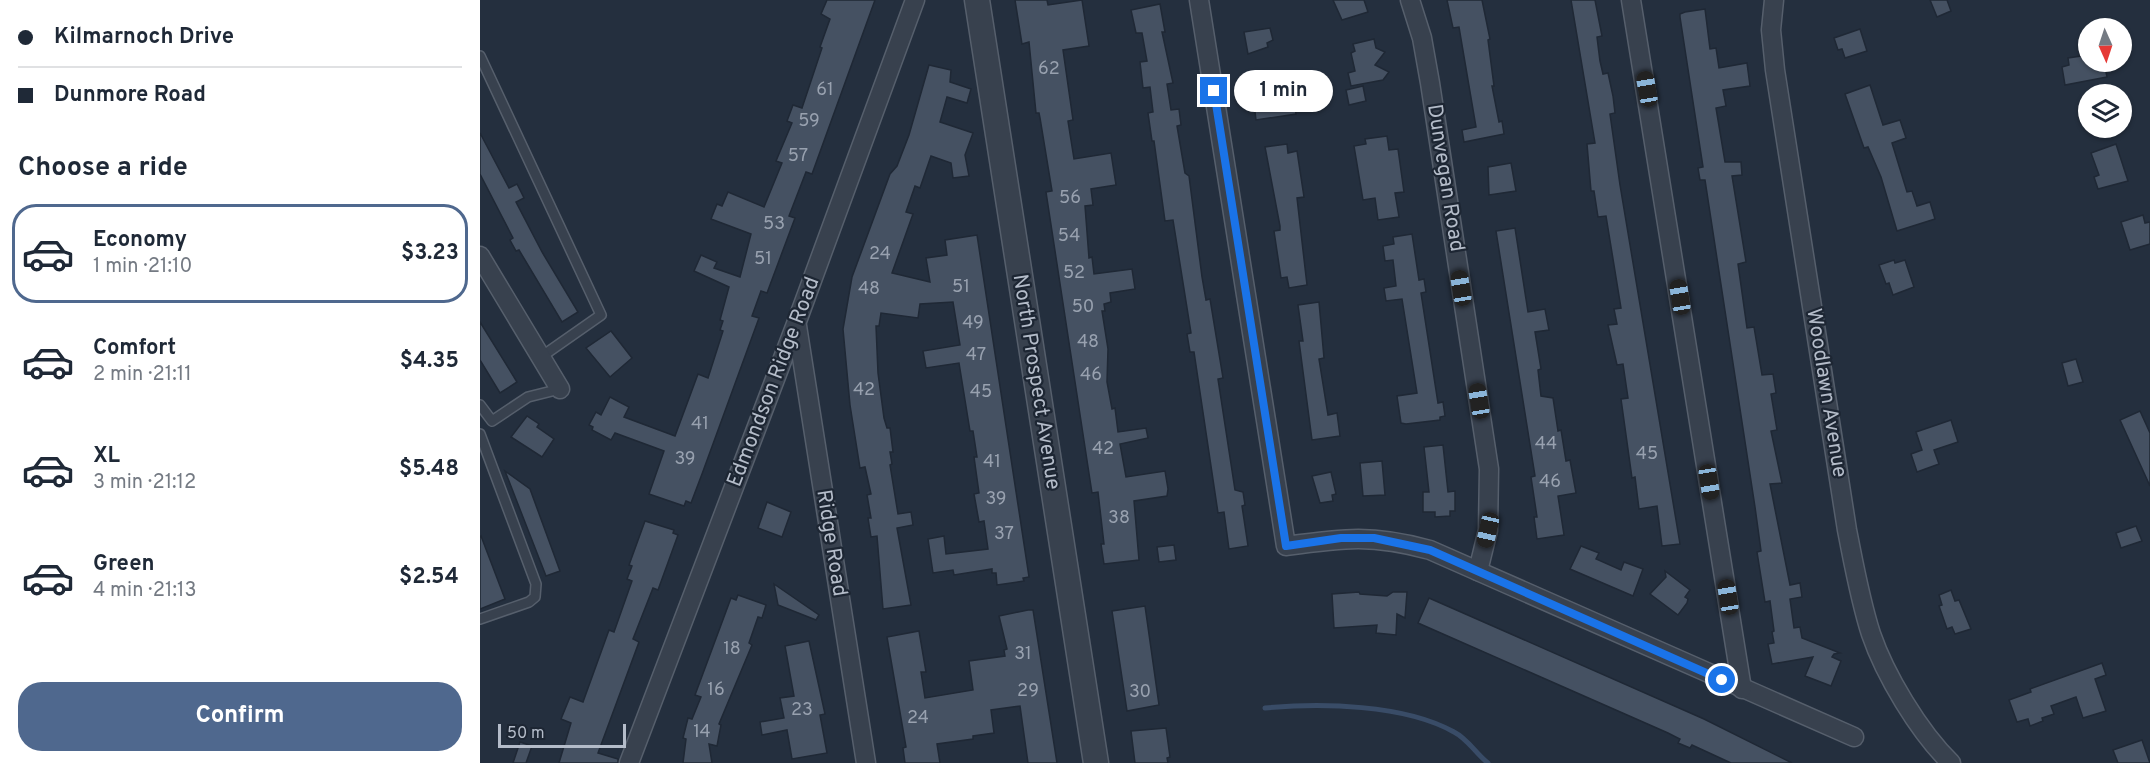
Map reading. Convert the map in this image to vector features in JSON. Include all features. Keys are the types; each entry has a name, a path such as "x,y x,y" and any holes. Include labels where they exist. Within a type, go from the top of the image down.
{"street":[{"name":"Edmondson Ridge Road","path":"633,758 915,0"},
{"name":"North Prospect Avenue","path":"977,0 1095,763"},
{"path":"1199,0 1286,546 1341,538 1374,538 1430,550 1854,737"},
{"name":"Dunvegan Road","path":"1410,0 1422,38 1430,83 1489,469 1488,530 1478,571"},
{"path":"1631,0 1742,689"},
{"name":"Woodlawn Avenue","path":"1774,0 1771,30 1775,70 1847,530 1858,586 1871,635 1891,677 1916,719 1951,763"},
{"path":"480,256 560,389"},
{"name":"Ridge Road","path":"796,324 866,763"}],"lane":[{"path":"480,56 601,315 541,357"},
{"path":"480,405 492,421 528,397 560,389"},
{"path":"480,434 536,590 535,597 529,602 480,619"}],"building":[{"path":"827,0 875,0 812,174 806,172 789,216 795,218 767,293 761,291 752,316 759,318 702,474 691,503 686,501 684,506 649,494 664,451 615,433 611,440 592,430 593,427 589,425 596,412 601,415 610,397 629,407 624,417 675,436 698,374 708,378 723,331 720,330 723,321 720,320 729,287 694,271 701,255 717,262 714,268 740,277 751,234 711,219 717,204 722,206 728,192 764,207 782,163 776,161 792,123 787,121 793,105 802,108 822,48 820,47 830,19 821,14"},
{"path":"1015,0 1047,0 1048,5 1082,0 1089,46 1063,50 1073,120 1068,121 1074,159 1111,153 1116,185 1091,189 1093,205 1085,206 1089,258 1092,257 1094,274 1132,269 1135,289 1110,293 1111,302 1104,304 1105,311 1102,311 1108,349 1107,382 1112,409 1115,408 1118,432 1146,428 1148,438 1120,444 1126,477 1165,471 1168,489 1167,496 1134,501 1139,560 1104,564 1098,492 1092,493 1046,192 1052,191 1039,113 1036,113 1029,42 1022,44"},
{"path":"1333,0 1364,0 1368,12 1342,20"},
{"path":"1447,0 1482,0 1490,39 1488,40 1494,86 1492,86 1499,122 1502,121 1504,134 1464,142 1462,130 1476,127 1459,27 1453,28"},
{"path":"1571,0 1595,0 1602,36 1597,37 1600,61 1603,74 1608,73 1613,96 1615,113 1610,114 1620,185 1680,544 1662,546 1657,506 1639,509 1635,477 1632,478 1621,399 1628,398 1623,364 1617,365 1608,325 1617,324 1614,309 1621,308 1606,216 1598,217 1594,191 1591,191 1587,144 1595,143"},
{"path":"1930,0 1947,0 1951,11 1937,17"},
{"path":"1160,4 1165,32 1162,32 1173,83 1167,84 1171,110 1179,109 1181,125 1177,126 1185,173 1189,176 1202,277 1206,300 1210,299 1223,378 1218,379 1235,490 1243,492 1245,505 1242,506 1248,546 1229,549 1224,512 1218,513 1194,352 1190,352 1187,334 1191,333 1173,220 1165,221 1148,113 1153,112 1150,87 1143,88 1140,62 1147,61 1142,33 1136,33 1131,10"},
{"path":"1705,9 1710,49 1716,48 1719,68 1747,63 1750,86 1723,90 1726,106 1716,108 1725,162 1741,162 1742,175 1732,176 1746,262 1738,264 1747,328 1754,327 1762,375 1773,374 1776,393 1771,394 1777,430 1771,431 1782,483 1770,484 1790,585 1800,583 1802,597 1790,599 1794,628 1800,627 1802,638 1840,653 1832,657 1841,661 1831,686 1805,676 1813,657 1772,664 1768,644 1774,643 1770,601 1765,602 1757,552 1761,551 1755,507 1705,180 1700,180 1698,168 1703,167 1680,17 1680,14 1685,12"},
{"path":"1270,28 1273,40 1267,43 1268,47 1248,54 1244,32"},
{"path":"1860,29 1867,51 1845,58 1842,49 1838,50 1834,38"},
{"path":"1374,39 1376,48 1385,52 1375,65 1389,72 1383,80 1351,86 1348,73 1355,71 1351,53 1355,51 1353,44"},
{"path":"2078,56 2078,72 2106,72 2107,77 2065,85 2062,67 2069,65 2068,58"},
{"path":"929,65 951,70 950,82 971,89 967,103 947,97 940,122 973,133 965,155 969,176 953,178 951,163 931,156 920,188 915,186 906,212 913,214 892,273 930,282 926,258 947,255 945,240 977,235 1029,577 1023,578 1024,581 997,585 996,573 992,573 992,569 954,575 953,570 933,573 928,539 944,536 946,554 988,549 984,521 979,522 974,494 979,493 974,457 977,457 973,431 970,431 959,363 926,368 923,351 960,345 953,302 920,304 918,318 881,313 879,326 876,326 878,373 884,418 887,428 890,428 893,452 890,452 892,464 890,465 898,514 911,512 913,525 897,528 911,605 883,609 877,536 871,537 868,518 871,518 867,495 871,494 865,467 860,468 850,405 843,329 852,277 890,174 897,166 909,135"},
{"path":"1292,85 1296,114 1256,120 1252,88 1267,86 1267,90"},
{"path":"1870,85 1883,125 1900,120 1906,138 1892,143 1907,192 1912,191 1917,206 1930,202 1935,219 1897,231 1881,177 1868,147 1864,148 1845,94"},
{"path":"1363,86 1366,101 1349,105 1346,90"},
{"path":"480,133 509,188 517,184 524,198 516,202 542,252 578,312 562,322 519,250 516,251 510,240 513,238 480,174"},
{"path":"1387,136 1389,150 1398,149 1404,192 1395,193 1399,217 1378,220 1375,198 1363,200 1354,146 1366,144 1365,139"},
{"path":"1287,144 1288,153 1297,151 1304,197 1297,198 1307,285 1289,288 1287,277 1281,278 1274,231 1280,230 1280,226 1265,147"},
{"path":"2116,144 2128,181 2098,189 2094,177 2099,175 2091,153"},
{"path":"1511,163 1516,191 1489,195 1488,167"},
{"path":"2143,215 2145,223 2150,222 2150,244 2130,250 2121,222"},
{"path":"1515,228 1528,312 1545,309 1549,330 1535,332 1541,369 1538,370 1541,396 1553,398 1558,431 1561,430 1566,461 1570,460 1576,493 1558,496 1564,535 1537,539 1534,517 1537,517 1531,477 1535,476 1496,231"},
{"path":"1412,234 1419,280 1424,279 1426,292 1421,293 1438,403 1443,402 1445,416 1440,417 1440,420 1406,424 1401,423 1397,396 1417,393 1402,299 1386,301 1384,288 1396,286 1393,260 1385,261 1383,246 1394,244 1393,237"},
{"path":"1894,260 1895,263 1905,260 1914,287 1893,295 1879,265"},
{"path":"1319,302 1324,358 1319,359 1328,415 1337,413 1340,436 1312,440 1299,341 1303,341 1298,305"},
{"path":"480,322 517,382 500,393 480,360"},
{"path":"611,331 632,358 610,377 586,348"},
{"path":"2076,359 2083,382 2068,386 2062,363"},
{"path":"2140,411 2150,433 2150,486 2120,420"},
{"path":"527,416 539,424 537,427 554,439 542,457 511,437"},
{"path":"1951,420 1958,442 1934,450 1939,464 1917,472 1911,454 1922,450 1916,432"},
{"path":"1443,445 1448,492 1455,491 1455,511 1450,511 1450,516 1435,517 1435,512 1423,512 1423,492 1429,492 1424,447"},
{"path":"1382,461 1385,495 1363,496 1360,463"},
{"path":"505,471 530,489 560,571 546,576"},
{"path":"1331,472 1336,494 1332,495 1333,501 1320,503 1312,476"},
{"path":"767,502 791,512 782,537 758,528"},
{"path":"645,521 674,530 673,533 678,535 658,590 653,588 633,639 639,642 598,753 618,759 618,763 559,763 571,723 561,719 570,697 583,702 609,630 614,632 632,581 627,579 632,566 629,565"},
{"path":"2136,526 2142,541 2121,548 2116,533"},
{"path":"480,537 505,599 480,609"},
{"path":"1174,545 1176,560 1159,562 1157,547"},
{"path":"1581,546 1599,553 1596,559 1621,570 1624,562 1643,569 1633,596 1570,569"},
{"path":"1665,571 1690,590 1685,597 1688,599 1687,603 1678,615 1650,594 1666,577"},
{"path":"774,584 819,615 816,620 778,605"},
{"path":"1951,590 1955,601 1959,600 1971,629 1955,634 1952,627 1947,629 1939,606 1942,605 1939,595"},
{"path":"1359,592 1360,594 1387,596 1393,592 1407,592 1405,618 1397,614 1396,635 1376,633 1377,625 1334,628 1332,594"},
{"path":"738,595 766,605 762,618 758,617 749,643 752,645 719,724 721,725 717,746 709,744 712,763 683,763 686,739 683,738 688,718 692,719 701,697 695,695 731,598 736,600"},
{"path":"1429,598 1704,719 1792,763 1731,763 1692,745 1690,748 1678,743 1680,739 1668,733 1418,623"},
{"path":"1145,606 1159,705 1127,711 1112,611"},
{"path":"1033,610 1057,763 1028,763 1020,706 991,710 994,733 973,736 973,739 937,744 940,763 905,763 903,748 906,747 887,637 919,631 926,672 921,672 925,698 973,690 969,661 1005,656 1004,650 1007,649 999,616"},
{"path":"809,641 825,714 820,715 827,753 792,759 787,730 762,735 760,722 784,718 780,698 794,696 785,646"},
{"path":"2102,663 2106,675 2095,679 2106,711 2083,718 2076,697 2051,706 2054,714 2042,718 2043,721 2030,726 2028,719 2017,722 2009,700 2031,692 2030,689"},
{"path":"1166,728 1170,757 1167,758 1168,763 1135,763 1131,731"},
{"path":"2142,740 2150,763 2118,763 2113,750"},
{"path":"520,742 532,746 526,763 513,763"}],"waterway":[{"path":"1265,708 1336,706 1411,716 1434,723 1459,735 1488,763"}],"route":[{"path":"1214,91 1286,546 1341,538 1374,538 1430,550 1722,680"}]}
